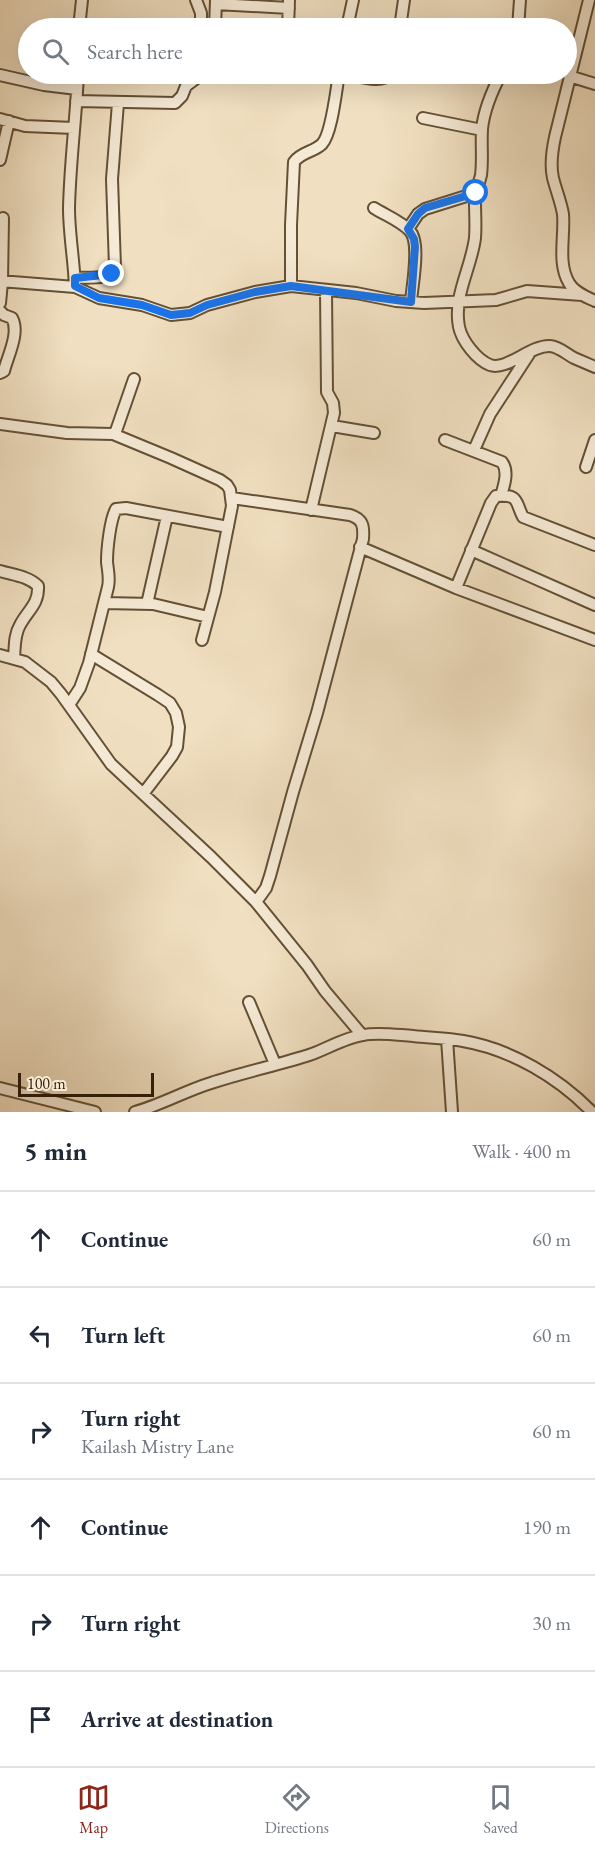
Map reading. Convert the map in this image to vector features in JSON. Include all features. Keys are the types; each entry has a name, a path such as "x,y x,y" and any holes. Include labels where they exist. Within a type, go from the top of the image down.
{"street":[{"path":"80,18 82,0"},
{"path":"196,0 201,18"},
{"path":"349,18 353,0"},
{"path":"401,18 404,0"},
{"path":"519,18 520,0"},
{"path":"215,18 216,2 289,4"},
{"path":"577,50 590,8"},
{"path":"0,75 18,79"},
{"path":"577,78 595,84"},
{"path":"40,84 77,89"},
{"path":"77,84 70,174 69,232 75,282 99,298 142,305 171,315 190,313 207,305 255,292 291,286 411,302 496,300 527,291 582,295"},
{"path":"76,101 175,103 189,84"},
{"path":"291,286 293,169 297,157 324,141 329,128 337,84"},
{"path":"496,84 488,102 482,130 474,240 458,302 459,330 468,346 490,365 505,364 531,351 553,346 595,367"},
{"path":"567,84 552,150 552,168 563,214 562,256 569,284 582,295 595,301"},
{"path":"1,281 75,282 108,276 114,272 112,178 118,102"},
{"path":"423,118 482,130"},
{"path":"0,160 4,120 25,126 74,128"},
{"path":"408,229 425,208 476,193"},
{"path":"374,208 408,229 414,239 411,302"},
{"path":"0,303 3,218"},
{"path":"311,510 332,426 334,408 327,392 326,291"},
{"path":"0,311 12,318 15,330 4,371 0,373"},
{"path":"474,450 490,414 531,351"},
{"path":"113,434 134,380"},
{"path":"0,424 67,433 113,434 227,485 232,498 228,527 202,640"},
{"path":"332,426 374,433"},
{"path":"445,440 496,458 505,466 501,496"},
{"path":"586,467 595,440"},
{"path":"456,588 496,496 519,502 523,517 595,545"},
{"path":"232,498 357,518 363,525 363,539 317,713 270,876 266,888 256,902"},
{"path":"69,705 85,675 104,603 110,577 107,559 116,509 126,508 228,527"},
{"path":"147,604 167,516"},
{"path":"360,547 456,588 595,640"},
{"path":"471,550 595,605"},
{"path":"0,571 25,577 38,586 38,598 16,633 14,658"},
{"path":"104,603 172,607 208,616"},
{"path":"91,654 158,695 170,704 176,713 179,727 177,747 143,794"},
{"path":"0,656 25,662 42,674 62,694 106,758 256,902 362,1035"},
{"path":"249,1002 274,1064"},
{"path":"135,1112 154,1107 212,1083 312,1054 362,1035 447,1039 480,1045 550,1076 567,1088 590,1111"},
{"path":"447,1039 452,1112"},
{"path":"0,1088 95,1112"}],"route":[{"path":"112,274 75,278 75,286 99,298 142,305 171,315 190,313 207,305 255,292 291,286 411,302 415,247 414,239 408,229 425,208 476,193"}]}
